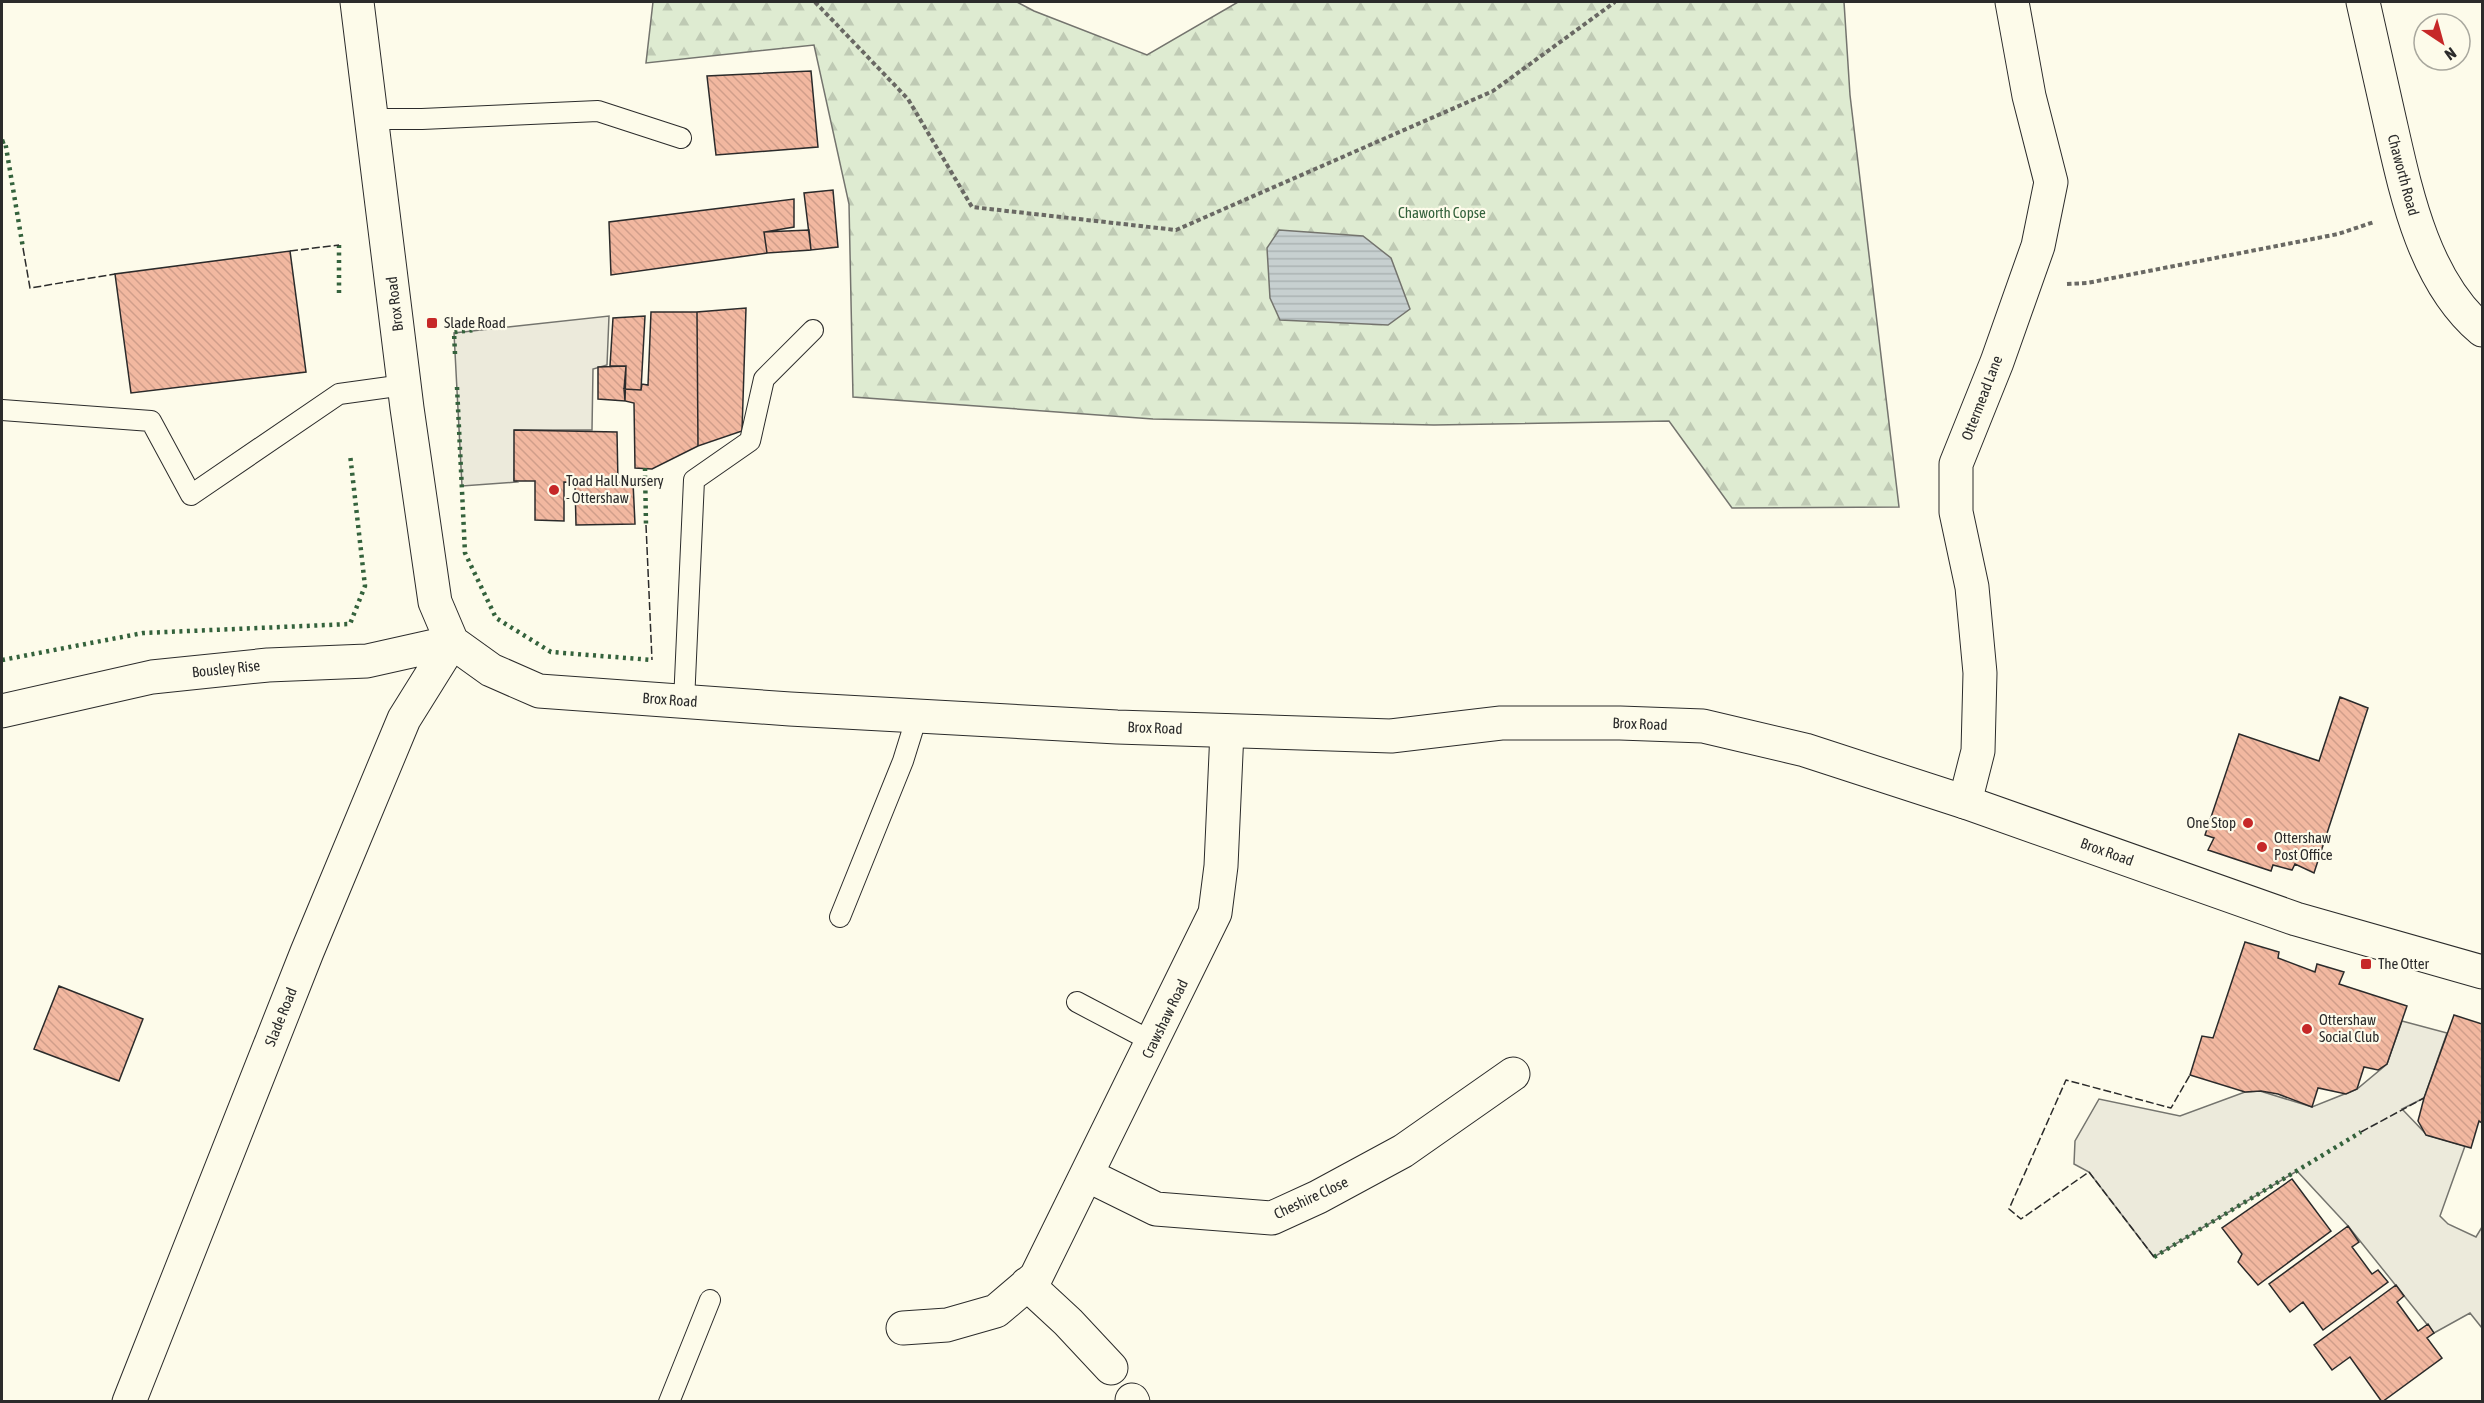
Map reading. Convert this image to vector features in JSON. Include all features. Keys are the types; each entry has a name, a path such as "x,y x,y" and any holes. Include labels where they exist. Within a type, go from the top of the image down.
{"street":[{"name":"Brox Road","path":"357,2 404,385 435,602 452,642 491,670 539,691 917,716 1227,731 1391,736 1501,723 1703,726 1805,750 1965,802 2296,919 2482,972"},
{"name":"Ottermead Lane","path":"1965,802 1978,751 1980,674 1972,587 1956,512 1956,464 2024,288 2038,246 2051,182 2029,96 2012,2"},
{"name":"Chaworth Road","path":"2362,2 2403,180 2424,247 2466,317 2482,330"},
{"name":"Bousley Rise","path":"2,711 152,677 268,665 367,661 452,642"},
{"name":"Slade Road","path":"129,1401 307,952 404,719 452,642"},
{"name":"Crawshaw Road","path":"903,1328 947,1324 996,1311 1036,1277 1215,913 1221,866 1227,731"},
{"name":"Cheshire Close","path":"1087,1175 1156,1209 1272,1218 1318,1197 1403,1151 1513,1074"},
{"path":"1027,1284 1068,1322 1111,1368"}],"lane":[{"path":"373,119 598,111 681,138"},
{"path":"684,702 694,480 750,441 764,379 813,330"},
{"path":"2,410 151,421 191,495 339,394 404,385"},
{"path":"840,917 903,761 917,716"},
{"path":"1077,1002 1153,1042"},
{"path":"669,1401 710,1300"}],"path":[{"path":"815,2 908,99 972,207 1176,230 1493,91 1615,2"},
{"path":"2024,288 2086,283 2338,234 2412,211"}],"green space":[{"name":"Chaworth Copse","path":"653,2 1017,2 1034,11 1147,55 1238,2 1844,2 1850,95 1899,507 1732,508 1669,421 1434,425 1153,419 853,397 849,204 814,45 646,63"}],"shaded area":[{"path":"1279,230 1363,236 1391,258 1410,309 1388,325 1280,320 1270,298 1267,248"},
{"path":"609,316 607,365 593,369 592,430 515,430 514,480 517,482 462,486 454,333"},
{"path":"2402,1021 2447,1033 2424,1098 2402,1109 2427,1135 2465,1146 2440,1216 2448,1224 2476,1237 2482,1227 2482,1328 2470,1313 2434,1333 2348,1226 2297,1171 2154,1257 2089,1172 2074,1164 2075,1141 2099,1099 2180,1116 2245,1092 2260,1091 2312,1107 2357,1089 2387,1064"}],"building":[{"path":"811,71 818,147 716,155 707,76"},
{"path":"833,190 838,247 811,250 804,193"},
{"path":"794,199 794,227 764,232 767,253 611,275 609,222"},
{"path":"809,230 811,250 767,253 764,232"},
{"path":"290,251 306,372 131,393 115,274"},
{"path":"746,308 742,431 698,446 697,312"},
{"path":"651,312 697,312 698,446 652,469 635,468 634,403 625,401 624,389 641,390 642,384 648,385"},
{"path":"645,316 641,390 624,389 626,366 610,366 613,318"},
{"path":"626,366 625,401 598,399 598,367"},
{"path":"514,430 617,432 618,483 564,482 564,521 535,520 535,481 514,481"},
{"path":"633,482 635,524 576,525 575,483"},
{"path":"2340,697 2368,708 2314,873 2295,864 2292,870 2273,865 2271,871 2208,850 2214,838 2205,835 2239,734 2319,761"},
{"name":"Ottershaw Social Club","path":"2245,942 2279,952 2278,958 2315,972 2317,964 2344,972 2339,984 2407,1006 2387,1064 2378,1070 2364,1067 2357,1089 2346,1094 2318,1088 2312,1107 2278,1094 2261,1091 2245,1092 2190,1075 2202,1036 2213,1038"},
{"path":"59,986 143,1019 119,1081 34,1049"},
{"path":"2454,1015 2482,1024 2482,1123 2479,1121 2471,1148 2426,1135 2418,1121"},
{"path":"2292,1179 2331,1231 2258,1285 2238,1262 2242,1254 2222,1228"},
{"path":"2348,1226 2359,1242 2352,1247 2372,1274 2378,1270 2388,1282 2323,1330 2303,1302 2290,1312 2269,1284"},
{"path":"2396,1285 2404,1296 2397,1302 2418,1331 2428,1324 2434,1333 2427,1338 2442,1358 2382,1402 2350,1357 2332,1370 2314,1345"}],"hedge":[{"path":"2,142 5,141 23,248"},
{"path":"339,245 339,295"},
{"path":"455,354 454,332 476,330"},
{"path":"457,387 465,553 496,618 551,652 652,660"},
{"path":"2,660 143,633 350,624 365,586 350,454"},
{"path":"645,468 646,525"},
{"path":"2154,1257 2361,1132"}],"fence":[{"path":"290,251 339,245"},
{"path":"23,248 30,288 115,274"},
{"path":"646,525 652,660"},
{"path":"2154,1257 2089,1172 2021,1219 2009,1209 2066,1080 2171,1108 2190,1075"},
{"path":"2361,1132 2424,1098"}],"place":[{"name":"Slade Road","path":"432,323"},
{"name":"Toad Hall Nursery - Ottershaw","path":"554,490"},
{"name":"One Stop","path":"2248,823"},
{"name":"Ottershaw Post Office","path":"2262,847"},
{"name":"The Otter","path":"2366,964"},
{"name":"Ottershaw Social Club","path":"2307,1029"}]}
